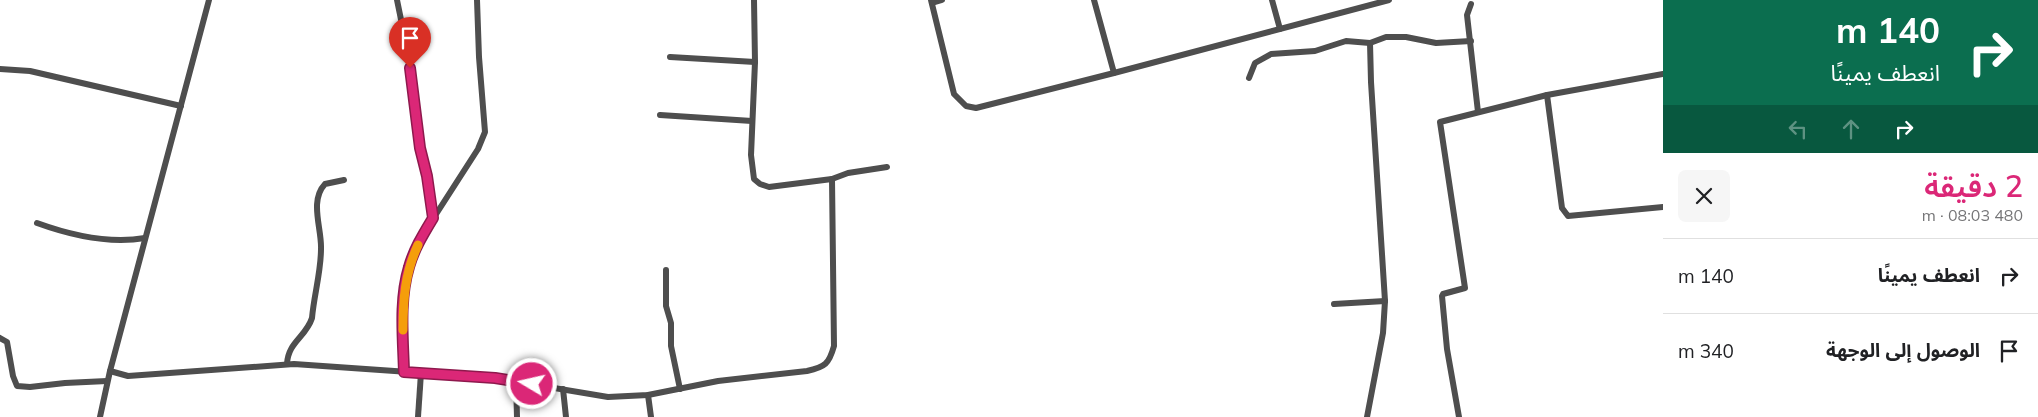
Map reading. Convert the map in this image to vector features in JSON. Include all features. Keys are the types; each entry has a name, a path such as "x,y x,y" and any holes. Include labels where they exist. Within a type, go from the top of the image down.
{"street":[{"path":"100,417 107,381 209,0"},
{"path":"396,0 408,58 420,148 427,176 433,218"},
{"path":"404,372 403,319 409,265 433,218 478,149 486,132 479,57 477,0"},
{"path":"754,0 751,169 754,179 760,184 769,187 832,179 848,173 887,167"},
{"path":"942,0 931,1 954,94 966,106 982,107 1114,74 1389,0"},
{"path":"1094,0 1114,74"},
{"path":"1272,0 1280,29"},
{"path":"1471,4 1467,15 1478,112"},
{"path":"1249,78 1255,62 1271,54 1315,51 1346,42 1370,43 1386,37 1406,37 1436,43 1471,41"},
{"path":"1367,417 1383,333 1385,301 1370,43"},
{"path":"670,57 754,62"},
{"path":"0,69 30,70 181,106"},
{"path":"1459,417 1447,349 1442,296 1443,294 1465,288 1439,124 1442,120 1547,95 1663,74"},
{"path":"1547,95 1562,208 1565,214 1568,216 1663,207"},
{"path":"660,115 752,122"},
{"path":"110,371 128,376 287,364 516,381 608,397 648,395 718,381 821,368 830,359 834,346 832,179"},
{"path":"287,364 289,351 310,324 312,318 321,247 318,195 325,184 344,180"},
{"path":"37,223 67,233 84,236 128,241 145,238"},
{"path":"666,270 666,306 671,323 671,346 680,389"},
{"path":"1334,304 1385,301"},
{"path":"0,338 7,342 13,376 17,386 30,387 107,381"},
{"path":"418,417 421,373"},
{"path":"516,381 517,417"},
{"path":"563,389 566,417"},
{"path":"648,395 651,417"}],"slow traffic":[{"path":"403,330 406,279 409,265 418,245"}],"route":[{"path":"410,68 420,148 427,176 433,218 422,236 409,265 406,279 403,319 404,372 495,378 532,384"}]}
